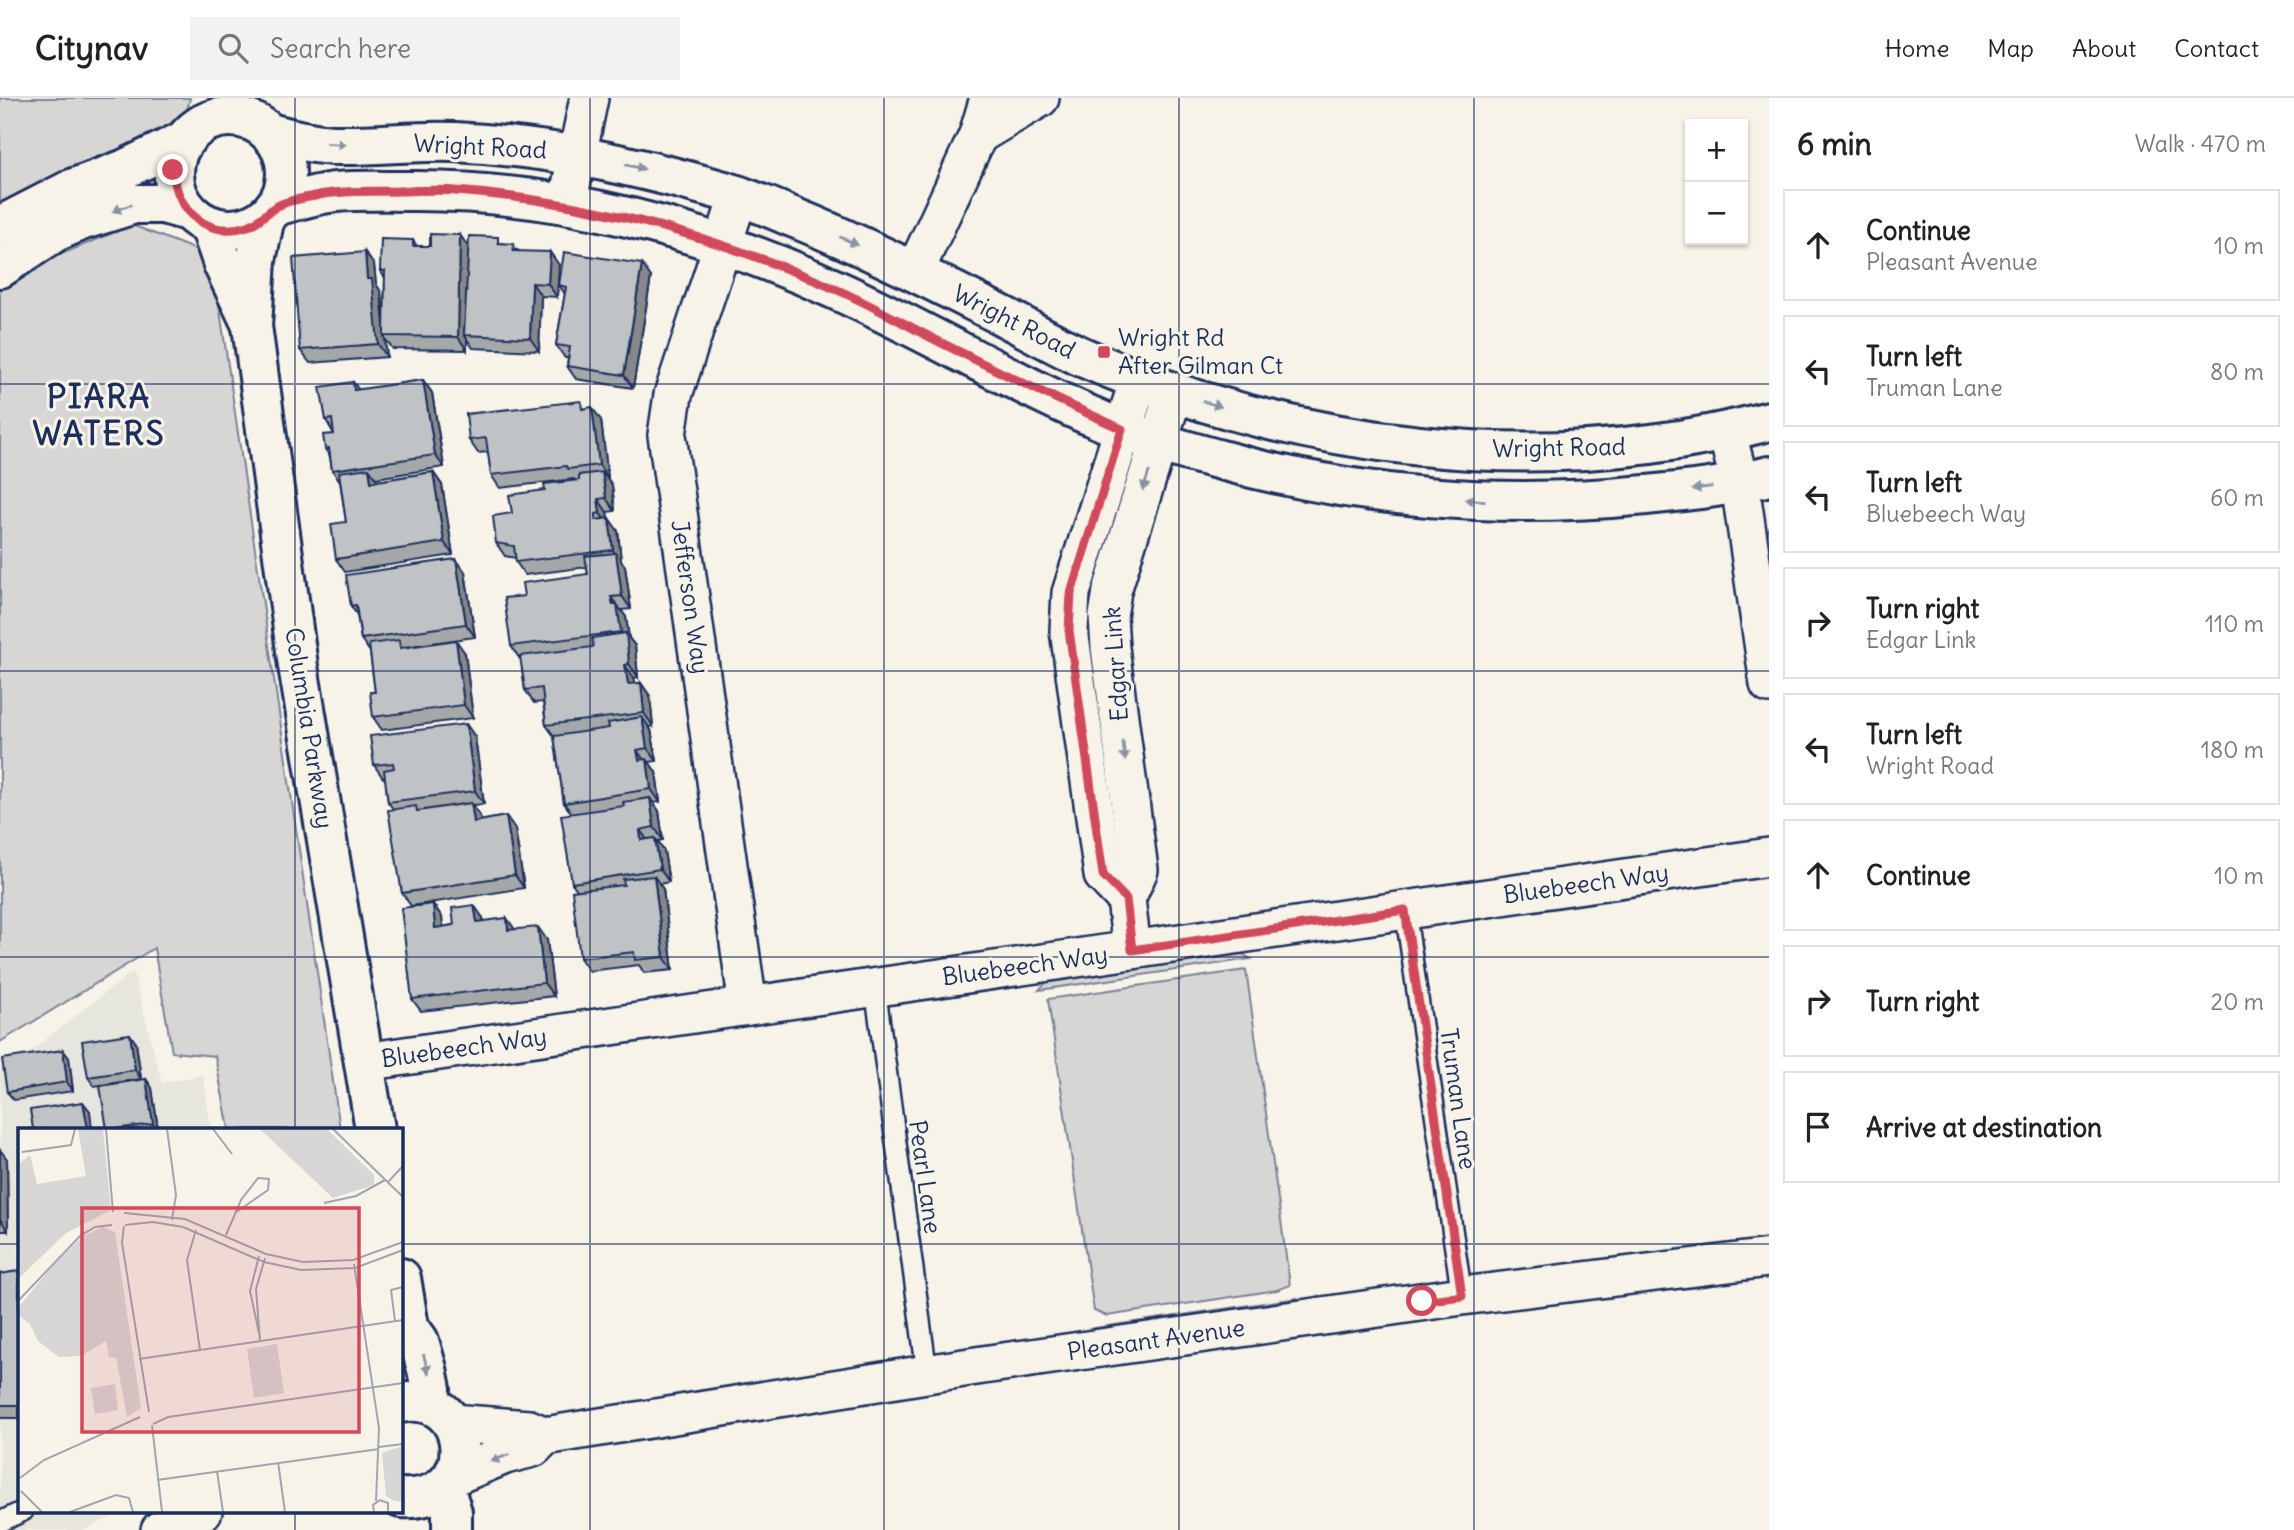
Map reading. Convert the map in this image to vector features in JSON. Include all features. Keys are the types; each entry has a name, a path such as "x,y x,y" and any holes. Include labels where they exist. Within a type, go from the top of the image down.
{"main road":[{"path":"0,226 52,198 149,159 194,122 230,117 257,119 281,153 286,176 283,192 270,212 252,225 224,229 163,204 134,204 55,232 0,268"},
{"name":"Wright Road","path":"257,119 301,141 335,145 450,142 576,154 657,172 739,195 915,271 1078,355 1174,392 1244,414 1325,433 1409,446 1491,450 1613,449 1727,433 1769,421"},
{"path":"194,122 176,155 173,170 174,184 180,199 199,219"},
{"name":"Wright Road","path":"270,212 336,192 453,190 566,205 645,220 723,245 842,292 1122,429 1159,443 1289,477 1397,495 1511,502 1577,501 1754,480"},
{"name":"Columbia Parkway","path":"270,212 256,260 252,326 298,666 375,1128"},
{"name":"Columbia Parkway","path":"199,219 252,326"},
{"path":"402,1292 405,1332 419,1341 427,1368 431,1389 426,1410 458,1436 461,1450 459,1464 448,1482 431,1495 416,1499 402,1498"},
{"path":"448,1482 452,1530"},
{"path":"402,1501 413,1530"}],"street":[{"path":"566,205 589,98"},
{"path":"915,271 978,135 989,98"},
{"path":"978,135 1040,98"},
{"name":"Jefferson Way","path":"739,195 673,395 667,435 748,1006"},
{"name":"Edgar Link","path":"1126,899 1103,875 1069,630 1071,593 1139,379"},
{"name":"Edgar Link","path":"1132,950 1126,899 1139,870 1108,616 1112,591 1174,392"},
{"path":"1727,433 1754,480 1769,684"},
{"name":"Bluebeech Way","path":"364,1062 1769,857"},
{"name":"Pleasant Avenue","path":"426,1410 529,1429 545,1436 928,1373 1462,1296 1769,1258"},
{"name":"Pleasant Avenue","path":"448,1482 505,1455 533,1448 545,1436"},
{"path":"161,1523 200,1512"}],"lane":[{"name":"Truman Lane","path":"1405,910 1462,1296"},
{"name":"Pearl Lane","path":"874,988 928,1373"},
{"path":"0,1522 21,1512"}],"shaded area":[{"path":"0,98 190,98 186,116 176,128 0,210"},
{"path":"132,225 212,256 340,1128 229,1128 215,1056 172,1052 154,948 0,1042 0,281"},
{"path":"1235,950 1251,959 1039,990 1051,977"},
{"path":"1246,970 1290,1285 1277,1290 1107,1316 1094,1311 1048,999"},
{"path":"133,971 162,1083 203,1075 211,1128 18,1128 18,1512 122,1512 84,1530 0,1530 0,1068 9,1068"},
{"path":"1297,1298 1290,1307 1105,1335 1094,1328"}],"building":[{"path":"430,234 460,235 458,337 384,336 385,271 380,271 381,239 413,240 413,246 430,246"},
{"path":"469,236 498,237 498,243 514,244 513,251 550,252 548,284 532,283 530,338 464,335"},
{"path":"365,252 367,279 372,279 378,344 300,350 293,258"},
{"path":"564,252 642,264 624,375 567,366 570,347 556,345 566,287 559,285"},
{"path":"423,380 435,455 332,470 329,448 325,449 323,435 334,434 332,419 326,420 320,387 353,382 354,390"},
{"path":"581,401 582,409 592,407 599,465 491,475 486,438 469,440 466,414"},
{"path":"369,468 371,482 433,472 444,542 336,559 331,524 346,522 339,472"},
{"path":"602,472 606,498 598,499 600,513 596,514 596,520 609,518 613,550 516,562 514,546 496,543 493,516 512,513 509,495 545,490 544,484 579,480 579,475"},
{"path":"616,553 622,596 611,597 613,605 617,604 621,632 511,646 504,598 524,596 522,583 588,574 585,556"},
{"path":"456,559 466,624 361,639 356,605 351,606 346,575"},
{"path":"626,633 629,664 625,665 628,684 641,683 644,713 546,725 542,688 525,690 520,656 593,647 592,638"},
{"path":"399,640 400,648 456,640 464,705 373,717 370,692 375,692 369,644"},
{"path":"642,717 647,748 637,750 639,760 647,759 651,789 564,803 554,736 609,728 608,723"},
{"path":"466,724 475,791 388,802 384,770 394,768 393,763 374,765 370,736"},
{"path":"650,798 654,827 640,830 641,840 655,838 660,869 572,883 561,815 624,806 623,802"},
{"path":"471,803 474,822 506,816 515,875 402,893 388,810 416,806 417,811"},
{"path":"654,876 664,957 635,960 634,952 580,958 572,891 624,885 623,879"},
{"path":"433,904 435,928 454,925 452,908 474,905 477,922 507,918 508,930 538,927 544,983 412,999 401,908"},
{"path":"130,1034 135,1070 88,1077 82,1041"},
{"path":"63,1050 67,1082 7,1092 2,1059"},
{"path":"146,1079 153,1124 107,1128 100,1086"},
{"path":"83,1102 88,1128 33,1128 30,1110"},
{"path":"18,1271 18,1405 0,1405 0,1274"}],"place":[{"name":"Wright Rd After Gilman Ct","path":"1104,352"}],"district":[{"name":"PIARA WATERS","path":"99,416"}],"route":[{"path":"173,170 174,184 188,211 210,226 224,229 252,225 275,206 336,192 453,190 516,197 645,220 723,245 842,292 1122,429 1071,593 1069,608 1075,683 1103,875 1126,899 1132,950 1405,910 1462,1296 1422,1301"}]}
